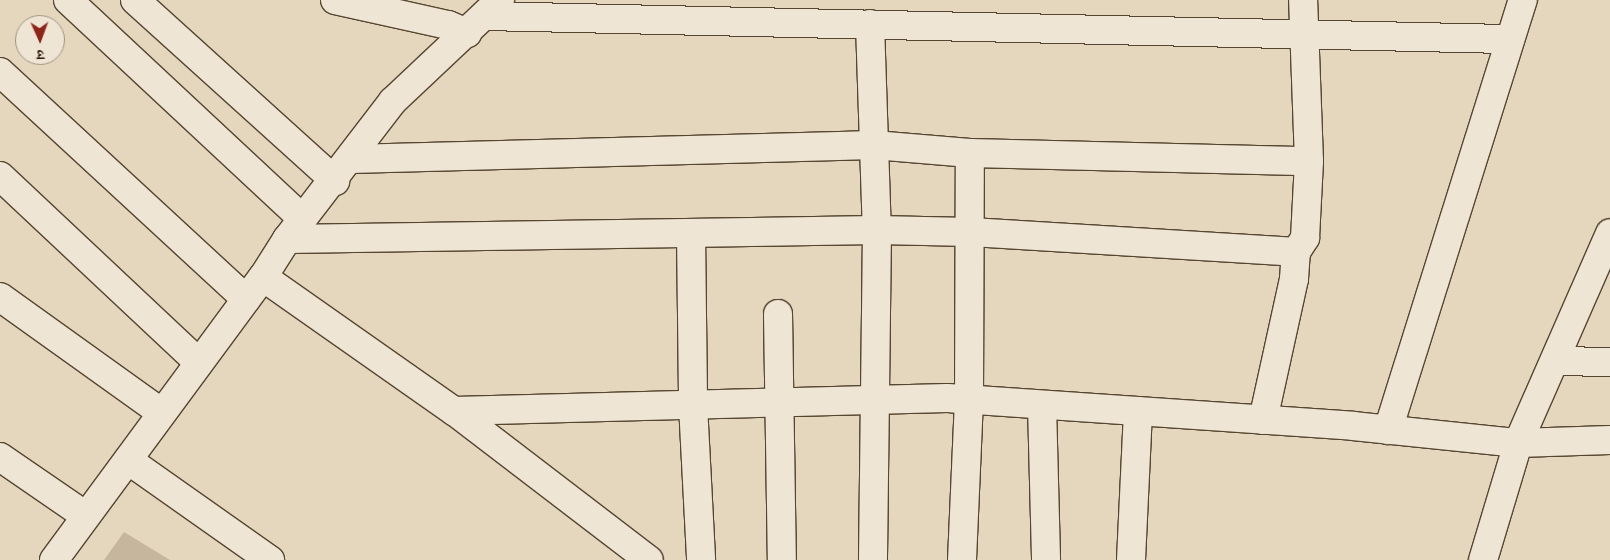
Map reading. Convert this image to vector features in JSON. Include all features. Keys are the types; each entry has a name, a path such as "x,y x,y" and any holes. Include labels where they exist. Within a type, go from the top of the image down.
{"street":[{"path":"68,0 295,229 691,233 877,230 971,232 1296,252"},
{"path":"135,0 335,180"},
{"path":"335,0 448,25 484,16 1510,40"},
{"path":"1263,420 1294,279 1296,252 1305,238 1309,160 1303,0"},
{"path":"1388,430 1523,0"},
{"path":"54,560 263,277 295,229 335,180 393,101 484,16"},
{"path":"870,24 877,230 873,560"},
{"path":"0,72 246,299"},
{"path":"351,159 874,145 970,153 1309,160"},
{"path":"962,560 969,400 970,153"},
{"path":"0,176 199,363"},
{"path":"691,233 693,405 700,560"},
{"path":"1483,560 1518,443 1607,248"},
{"path":"263,277 454,411 649,560"},
{"path":"0,297 162,413"},
{"path":"778,314 782,560"},
{"path":"1557,361 1610,362"},
{"path":"454,411 780,402 969,400 1263,420 1518,443 1610,440"},
{"path":"1042,405 1046,560"},
{"path":"1132,560 1138,411"},
{"path":"0,457 86,516"},
{"path":"128,460 270,560"}],"shaded area":[{"path":"124,532 170,560 104,560"}]}
